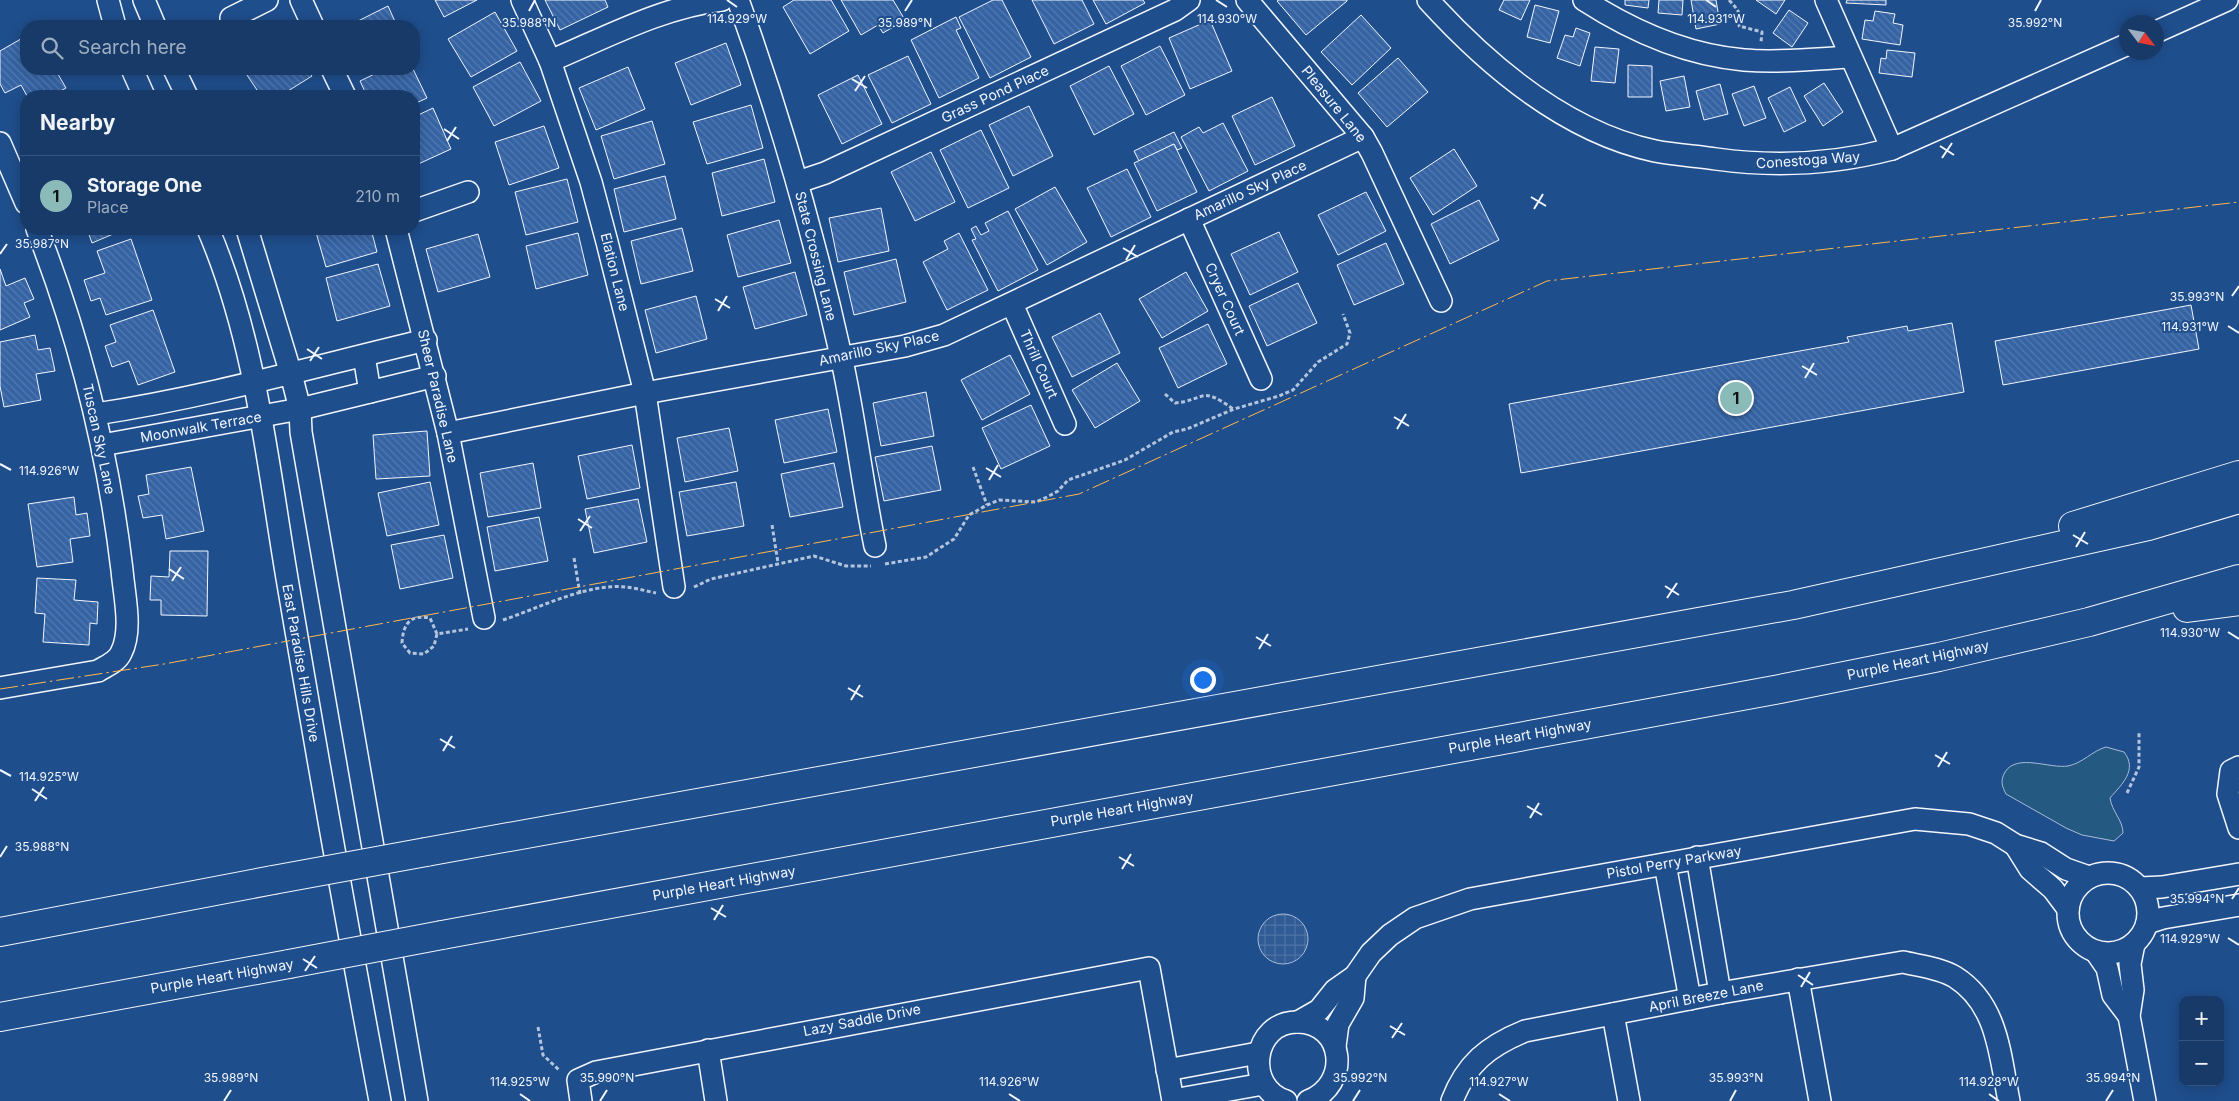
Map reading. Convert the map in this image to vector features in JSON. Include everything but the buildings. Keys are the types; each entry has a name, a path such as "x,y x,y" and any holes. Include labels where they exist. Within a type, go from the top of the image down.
{"highway":[{"path":"1793,606 2066,528 2239,475"},
{"path":"0,932 426,852 1793,606 2148,526 2239,499"},
{"name":"Purple Heart Highway","path":"0,1017 1780,689 1939,657 2089,622 2239,579"},
{"path":"2089,622 2239,601"}],"street":[{"path":"108,0 113,20"},
{"path":"144,0 153,20"},
{"path":"231,18 267,0"},
{"path":"302,0 310,20"},
{"name":"Elation Lane","path":"522,0 550,61 591,182 645,393 674,587"},
{"path":"550,61 637,24 679,10 722,0"},
{"name":"State Crossing Lane","path":"738,0 770,88 798,182 841,357 875,546"},
{"name":"Grass Pond Place","path":"798,182 825,173 879,148 1175,10 1189,0"},
{"name":"Pleasure Lane","path":"1247,0 1362,137 1440,301"},
{"name":"Conestoga Way","path":"1428,0 1460,35 1522,88 1576,121 1618,139 1655,151 1756,164 1855,159 1892,149 2119,48"},
{"path":"1584,0 1607,15 1665,42 1704,53 1743,60 1769,61 1850,57"},
{"path":"1826,0 1892,149"},
{"path":"2164,28 2227,0"},
{"path":"135,75 141,90"},
{"path":"177,75 184,90"},
{"path":"335,75 342,90"},
{"name":"Amarillo Sky Place","path":"448,433 645,393 905,346 944,336 1362,137"},
{"path":"0,143 20,189"},
{"path":"420,209 468,192"},
{"name":"Cryer Court","path":"1189,219 1260,379"},
{"name":"Tuscan Sky Lane","path":"0,688 98,670 112,663 121,655 126,630 117,529 96,414 70,319 39,235"},
{"name":"East Paradise Hills Drive","path":"210,235 227,279 262,415 275,511 300,660 380,1101"},
{"path":"249,235 300,410 301,432 417,1101"},
{"name":"Sheer Paradise Lane","path":"398,235 426,340 448,433 484,618"},
{"name":"Thrill Court","path":"1012,304 1065,424"},
{"path":"96,414 215,393 253,381 291,374 426,340"},
{"path":"364,356 370,392"},
{"name":"Moonwalk Terrace","path":"102,445 262,415 300,410 435,376"},
{"path":"164,402 169,432"},
{"path":"2235,769 2228,794 2239,828"},
{"name":"Pistol Perry Parkway","path":"1258,1054 1268,1036 1275,1029 1284,1024 1298,1022 1319,1010 1335,990 1356,976 1371,953 1390,935 1415,918 1470,899 1915,819 1969,824 1996,833 2015,845 2041,853 2066,869 2090,877"},
{"name":"Pistol Perry Parkway","path":"2015,845 2030,868 2053,889 2068,909"},
{"path":"1697,857 1720,992"},
{"path":"1665,864 1690,999"},
{"path":"2129,1016 2113,996 2107,968 2096,952 2083,945 2071,929 2068,909 2075,889 2090,877 2099,873 2119,874 2128,878 2140,888 2147,901 2147,923 2134,944 2130,964 2133,990 2129,1016 2145,1101"},
{"path":"2140,888 2162,887 2239,874"},
{"path":"2147,923 2163,918 2239,905"},
{"path":"2096,952 2117,952 2134,944"},
{"name":"April Breeze Lane","path":"1452,1101 1459,1082 1468,1068 1503,1040 1525,1031 1720,992 1903,962 1929,968 1954,977 1969,988 1985,1007 1996,1032 2009,1101"},
{"name":"Lazy Saddle Drive","path":"579,1091 596,1072 1149,968 1167,1070"},
{"name":"Pistol Perry Parkway","path":"1318,1098 1335,1076 1338,1066 1335,1046 1338,1024 1353,998 1356,976"},
{"path":"1798,979 1820,1101"},
{"path":"1613,1014 1629,1101"},
{"path":"1298,1022 1314,1025 1322,1030 1335,1046"},
{"path":"708,1050 716,1101"},
{"path":"1263,1084 1173,1100 1167,1070 1258,1054 1258,1068 1263,1084 1273,1094 1286,1101"}],"path":[{"path":"1729,0 1739,10 1741,16 1739,26 1762,32 1760,47"},
{"path":"1165,394 1175,402 1199,395 1209,395 1234,409"},
{"path":"972,467 987,505"},
{"path":"772,525 778,564"},
{"path":"574,558 580,594"},
{"path":"2127,793 2138,766 2139,732"},
{"path":"538,1027 543,1054 559,1070"}],"shaded area":[{"path":"2106,747 2124,752 2129,765 2127,776 2110,798 2123,828 2123,833 2114,841 2082,835 2066,828 2006,794 2003,788 2003,775 2010,766 2017,763 2068,766"},
{"path":"1283,914 1301,921 1308,939 1301,957 1283,964 1265,957 1258,939 1265,921"}],"power":[{"path":"0,689 164,664 1079,494 1547,281 2239,202"}],"place":[{"name":"Storage One","path":"1736,398"}]}
